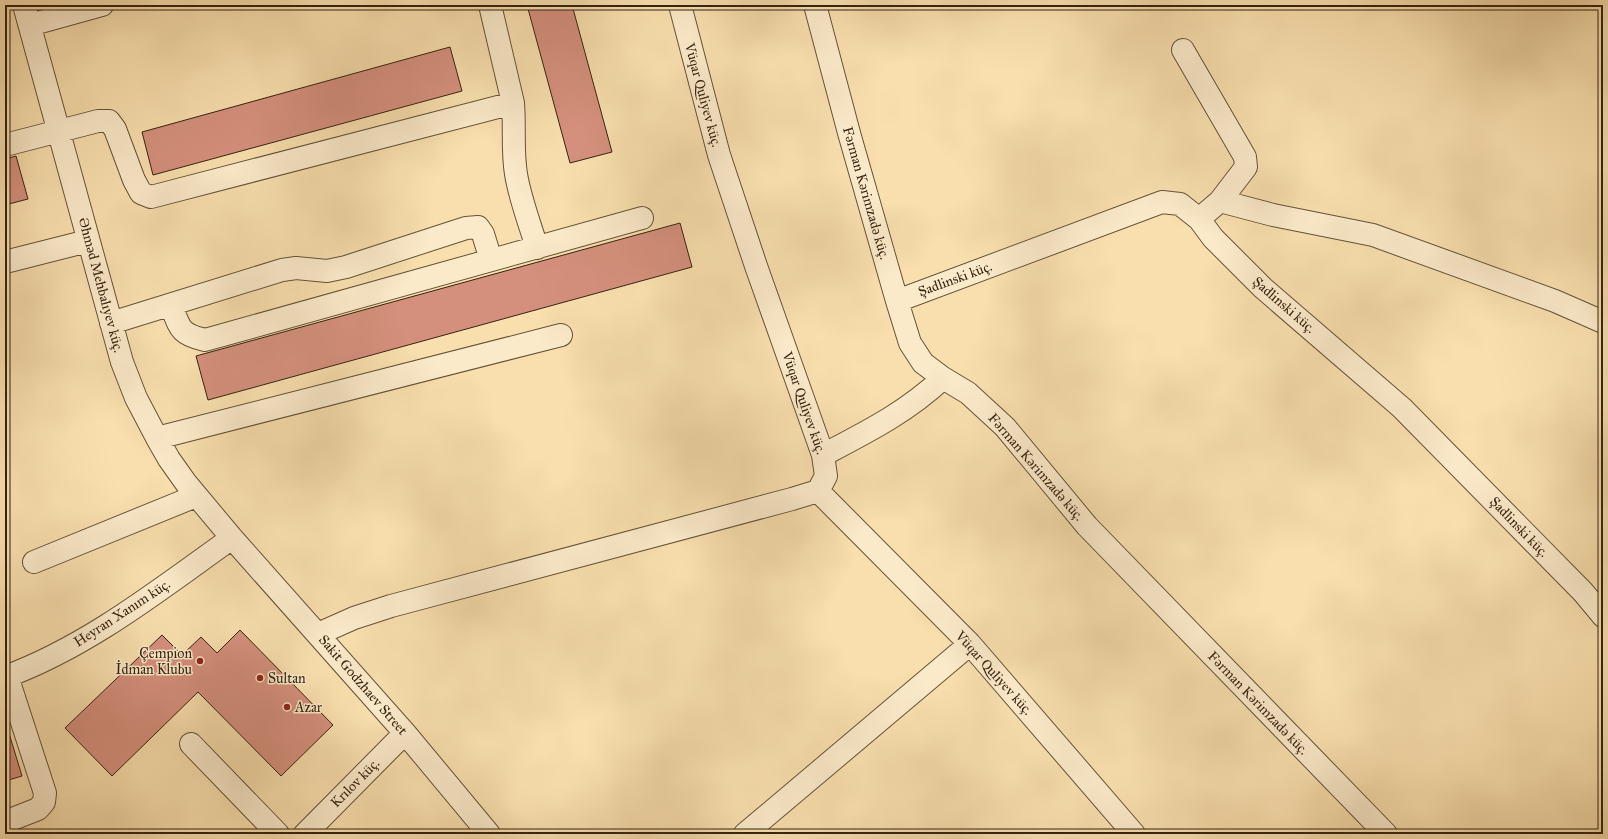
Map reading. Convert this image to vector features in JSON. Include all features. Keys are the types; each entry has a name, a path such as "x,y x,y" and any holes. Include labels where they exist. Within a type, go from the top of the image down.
{"street":[{"path":"27,15 102,5"},
{"path":"490,5 512,103 514,118 513,145 516,174 537,248"},
{"name":"Vüqar Quliyev küç.","path":"680,5 719,155 756,266 823,454 826,476 818,491 970,644 1134,834"},
{"name":"Fərman Kərimzadə küç.","path":"814,5 897,301 910,343 923,363 943,378 968,393 1005,427 1087,526 1386,834"},
{"name":"Əhməd Mehbalıyev küç.","path":"27,15 122,362 136,398 169,459 196,496 232,538"},
{"path":"1183,50 1245,157 1246,167 1220,201 1199,219"},
{"path":"5,145 98,121 109,121 115,128 134,180 141,192 151,197 512,103"},
{"path":"1220,201 1273,215 1373,235 1555,301 1603,322"},
{"name":"Şadlinski küç.","path":"897,301 1162,202 1180,204 1199,219 1213,238 1262,288 1402,408 1582,592 1603,616"},
{"path":"171,306 181,330 190,337 205,340 642,218"},
{"path":"111,323 171,306 282,270 296,268 327,271 346,267 466,228 478,227 483,234 491,260"},
{"path":"5,262 88,241"},
{"path":"157,438 561,335"},
{"path":"823,454 875,428 924,396 943,378"},
{"path":"318,634 354,618 391,606 818,491"},
{"path":"34,562 196,496"},
{"name":"Sakit Godzhaev Street","path":"232,538 405,733 489,834"},
{"name":"Heyran Xanım küç.","path":"6,676 46,660 89,637 134,608 232,538"},
{"path":"745,834 970,644"},
{"path":"5,822 38,809 44,802 45,794 6,676"},
{"name":"Krılov küç.","path":"304,834 405,733"},
{"path":"192,744 278,834"}],"building":[{"path":"527,5 572,5 612,152 570,163"},
{"path":"450,47 462,91 153,175 142,132"},
{"path":"16,156 28,199 5,205 5,159"},
{"path":"680,223 692,267 208,400 196,356"},
{"path":"240,630 333,725 281,776 198,692 112,776 65,728 162,635 182,655 201,637 217,653"},
{"path":"8,730 22,776 5,781 5,731"}],"place":[{"name":"Çempion İdman Klubu","path":"200,661"},
{"name":"Sultan","path":"260,678"},
{"name":"Azar","path":"287,707"}]}
